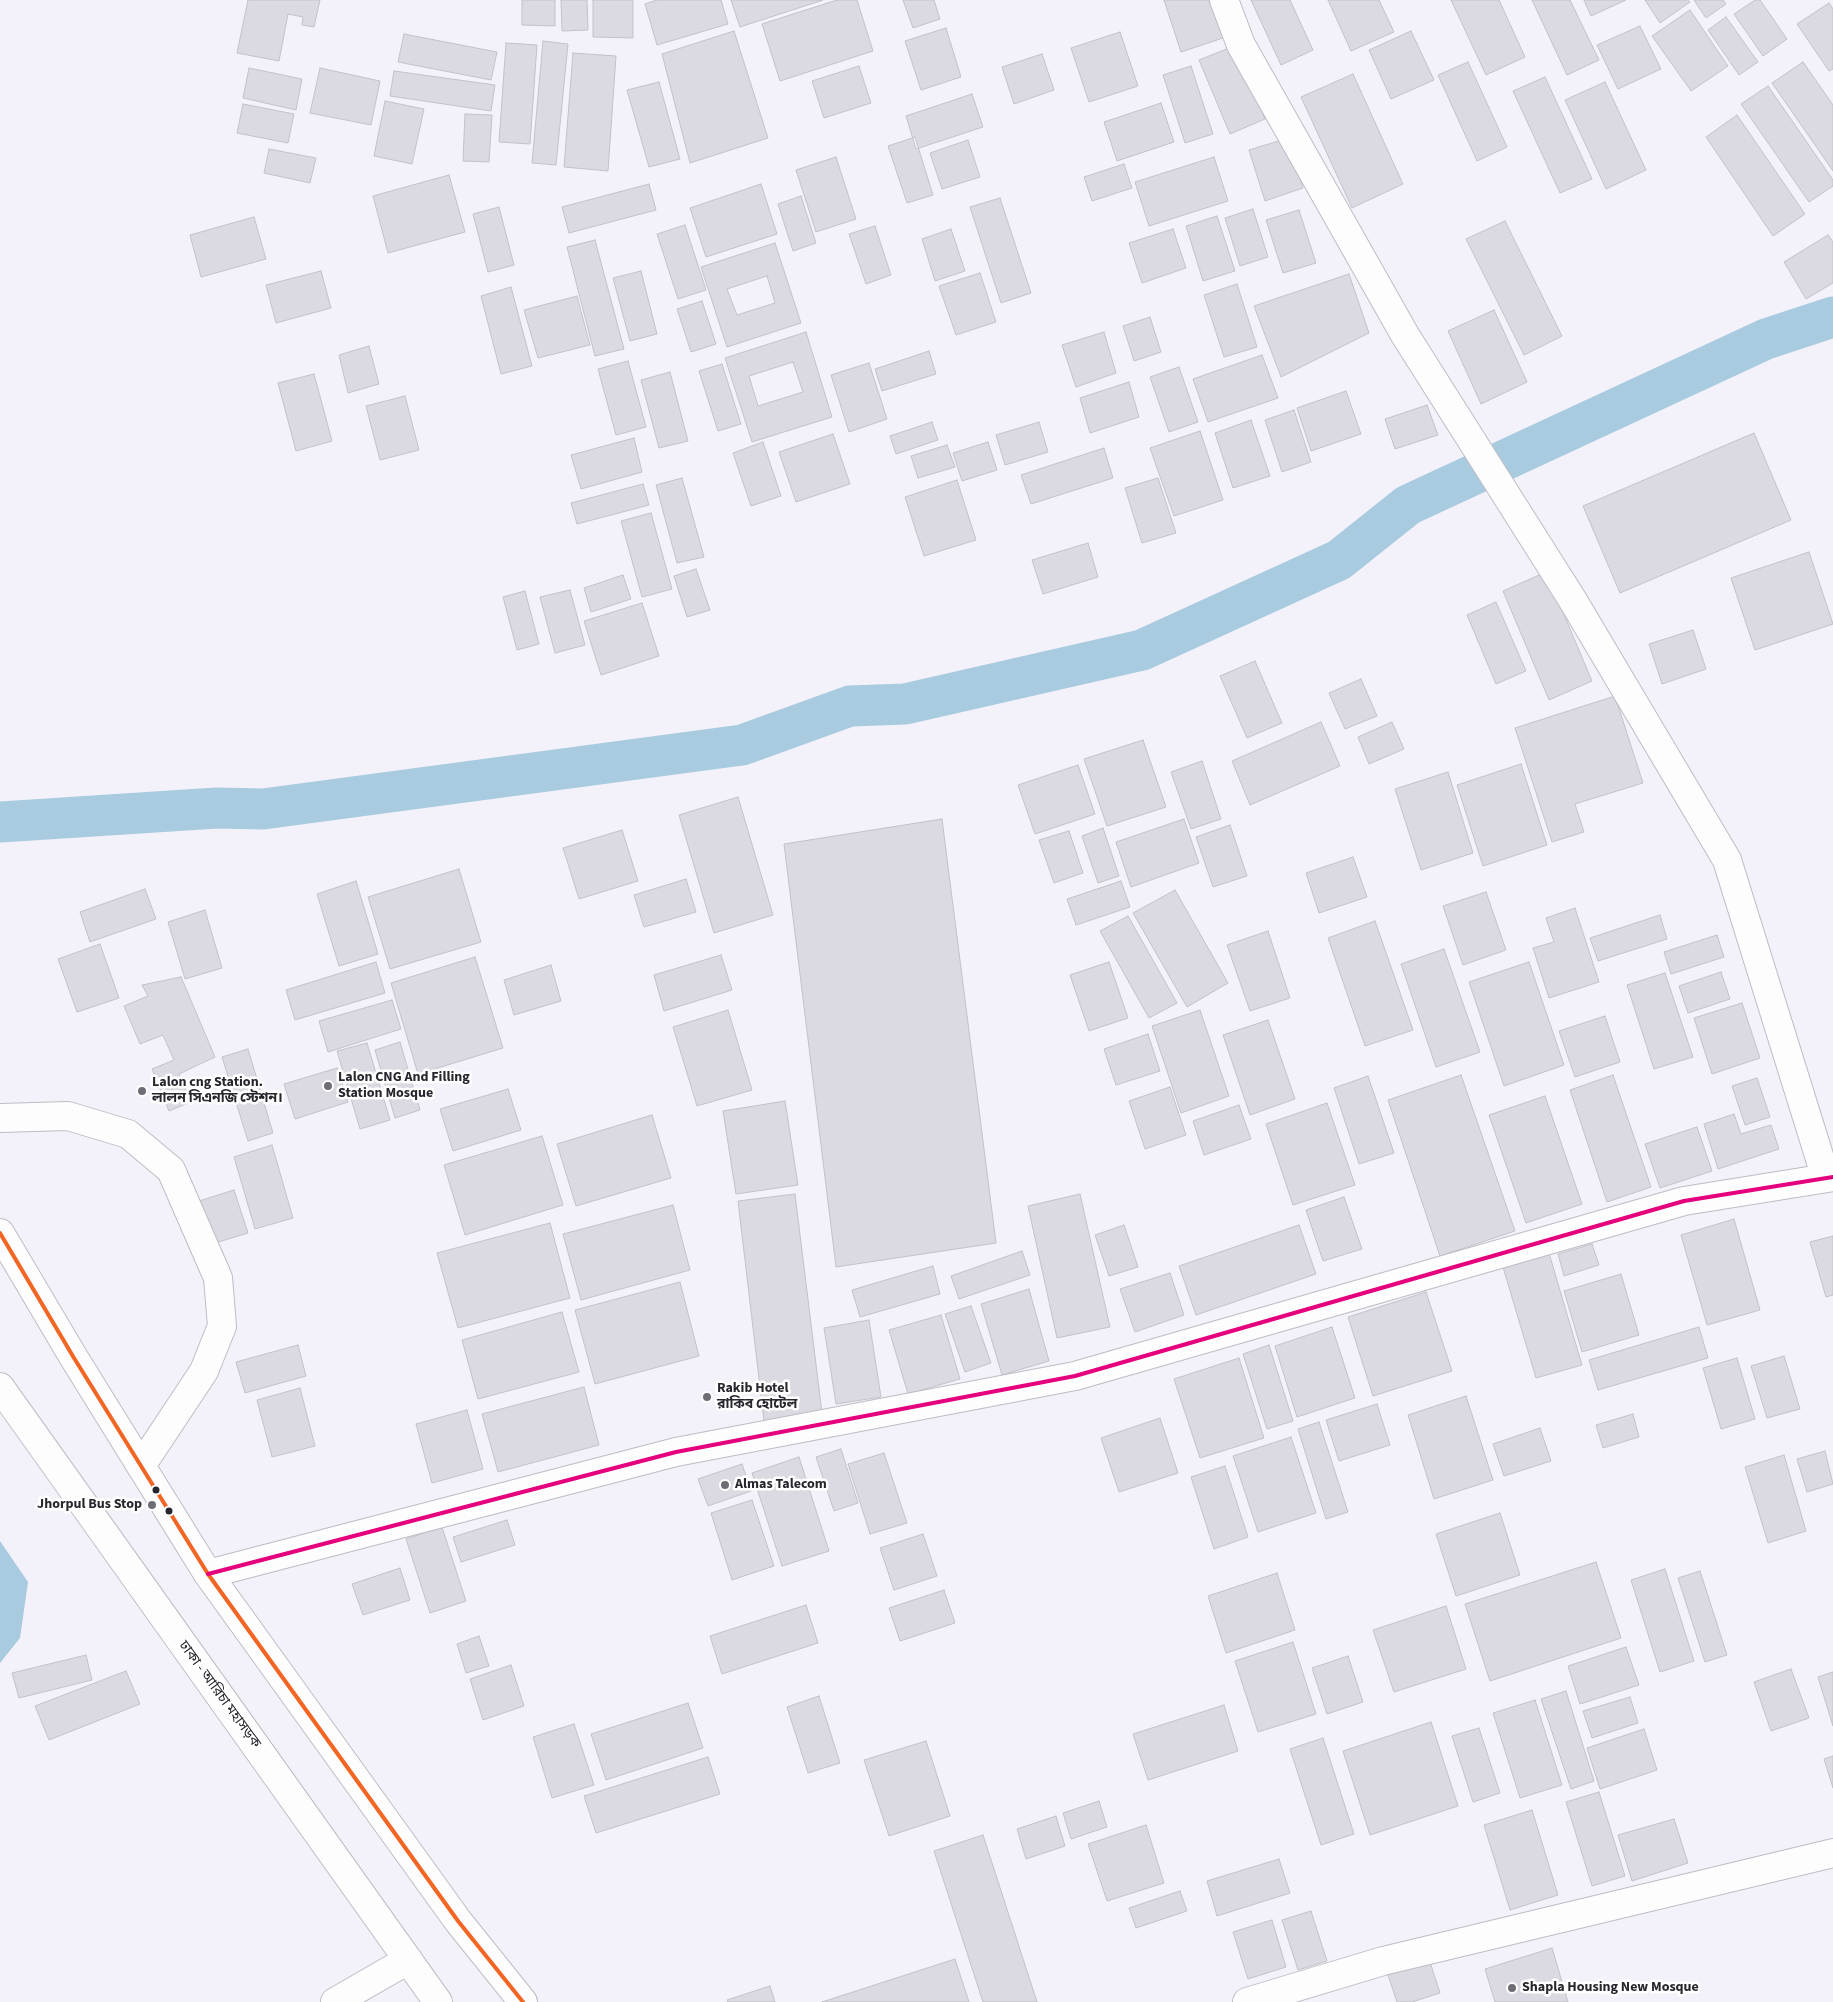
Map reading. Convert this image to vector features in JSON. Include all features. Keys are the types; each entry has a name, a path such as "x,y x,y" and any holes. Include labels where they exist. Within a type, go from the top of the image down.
{"main road":[{"path":"208,1574 676,1452 1075,1376 1684,1201 1830,1178 1727,860 1572,599 1405,335 1241,45 1224,0"},
{"path":"0,1118 68,1116 128,1134 171,1170 218,1278 222,1326 204,1371 141,1466"},
{"path":"0,1233 74,1358 208,1574 458,1921 523,2002"},
{"name":"ঢাকা - আরিচা মহাসড়ক","path":"1,1392 438,2002"},
{"path":"1247,2002 1382,1961 1833,1853"},
{"path":"335,2002 408,1960"}],"water":[{"path":"0,1541 28,1582 20,1638 0,1663"}],"building":[{"path":"248,0 320,0 314,27 302,25 303,17 288,14 279,61 237,53"},
{"path":"522,0 555,0 555,26 522,25"},
{"path":"561,0 587,0 588,30 562,31"},
{"path":"593,0 633,0 633,38 593,37"},
{"path":"657,0 721,0 728,24 657,45 645,4"},
{"path":"731,0 823,0 740,27"},
{"path":"837,0 857,0 873,51 780,81 762,24"},
{"path":"903,0 934,0 940,19 913,28"},
{"path":"1164,0 1214,0 1226,37 1181,52"},
{"path":"1251,0 1290,0 1313,50 1281,65"},
{"path":"1328,0 1379,0 1394,32 1351,51"},
{"path":"1451,0 1499,0 1525,57 1486,75"},
{"path":"1532,0 1570,0 1599,60 1567,75"},
{"path":"1584,0 1626,0 1591,16"},
{"path":"1645,0 1688,0 1690,2 1660,23"},
{"path":"1694,0 1723,0 1726,4 1706,18"},
{"path":"1755,0 1760,0 1787,39 1763,56 1734,14"},
{"path":"1829,3 1833,9 1833,69 1829,71 1797,24"},
{"path":"1690,10 1728,66 1691,91 1652,36"},
{"path":"1726,17 1758,62 1739,75 1708,30"},
{"path":"1640,26 1661,69 1618,89 1597,45"},
{"path":"946,28 961,77 921,90 905,41"},
{"path":"734,31 768,138 690,163 662,54"},
{"path":"1411,31 1434,80 1391,99 1369,50"},
{"path":"1120,32 1138,86 1089,102 1071,48"},
{"path":"404,34 497,52 491,80 398,62"},
{"path":"543,41 568,44 556,165 532,163"},
{"path":"506,43 537,45 530,144 499,142"},
{"path":"1234,46 1265,119 1230,134 1199,60"},
{"path":"573,53 616,56 608,171 564,167"},
{"path":"1042,54 1054,90 1014,104 1002,67"},
{"path":"1468,62 1507,147 1477,161 1438,75"},
{"path":"1803,62 1833,105 1833,171 1772,83"},
{"path":"859,66 871,103 824,118 812,81"},
{"path":"1191,66 1213,134 1185,143 1163,75"},
{"path":"249,68 302,79 296,110 243,98"},
{"path":"320,68 380,81 371,125 310,113"},
{"path":"394,71 495,85 491,111 390,96"},
{"path":"1353,74 1403,184 1352,208 1301,97"},
{"path":"1545,77 1592,179 1560,193 1513,91"},
{"path":"659,82 680,159 649,167 627,90"},
{"path":"1605,82 1646,170 1606,189 1565,100"},
{"path":"1768,86 1833,180 1833,186 1809,202 1741,104"},
{"path":"972,94 983,127 916,149 906,116"},
{"path":"385,101 424,109 412,164 374,156"},
{"path":"1161,103 1174,142 1117,161 1104,122"},
{"path":"243,104 294,114 288,143 237,133"},
{"path":"465,114 492,115 489,162 463,161"},
{"path":"1737,115 1805,214 1773,236 1706,137"},
{"path":"915,137 933,195 907,203 888,146"},
{"path":"1288,138 1303,188 1265,201 1249,150"},
{"path":"968,140 980,177 942,189 930,153"},
{"path":"269,149 316,158 310,183 264,173"},
{"path":"836,157 856,219 816,232 796,170"},
{"path":"1214,157 1228,201 1149,226 1135,182"},
{"path":"1124,164 1132,188 1092,201 1084,177"},
{"path":"449,175 465,232 388,253 373,196"},
{"path":"649,184 656,210 569,233 562,207"},
{"path":"761,184 777,234 706,257 690,208"},
{"path":"801,196 816,243 793,251 778,204"},
{"path":"1000,198 1031,293 1001,303 970,207"},
{"path":"499,207 514,265 488,272 473,214"},
{"path":"1253,209 1268,257 1240,266 1225,218"},
{"path":"1299,210 1316,263 1283,273 1266,220"},
{"path":"1217,216 1235,271 1203,281 1186,226"},
{"path":"254,217 266,259 201,277 190,235"},
{"path":"1505,221 1562,336 1524,355 1466,239"},
{"path":"685,225 706,290 678,299 657,234"},
{"path":"875,226 891,275 866,284 849,234"},
{"path":"951,229 965,271 935,281 922,239"},
{"path":"1173,229 1186,268 1142,283 1129,243"},
{"path":"1828,235 1833,242 1833,283 1806,299 1784,262"},
{"path":"595,240 624,349 595,356 567,247"},
{"path":"775,243 801,323 727,347 701,267","holes":["767,276 775,303 737,315 727,289"]},
{"path":"321,271 331,308 276,323 266,285"},
{"path":"641,271 657,334 630,341 613,278"},
{"path":"980,273 996,322 956,335 939,286"},
{"path":"1349,274 1369,333 1281,377 1254,306"},
{"path":"1237,284 1257,347 1224,357 1204,295"},
{"path":"511,287 532,366 501,374 481,296"},
{"path":"577,296 590,345 538,358 524,310"},
{"path":"702,301 716,344 691,352 677,309"},
{"path":"1494,310 1527,382 1481,404 1448,331"},
{"path":"1150,317 1161,352 1134,361 1123,326"},
{"path":"806,332 832,417 752,442 725,358","holes":["793,362 803,392 758,406 749,376"]},
{"path":"1104,332 1116,373 1076,387 1062,345"},
{"path":"369,346 379,384 348,393 339,355"},
{"path":"929,351 936,374 882,391 875,369"},
{"path":"1262,355 1278,398 1208,422 1193,379"},
{"path":"628,361 646,427 616,435 598,369"},
{"path":"869,363 887,419 849,432 831,375"},
{"path":"722,364 741,424 718,431 699,371"},
{"path":"1179,367 1198,422 1169,432 1150,377"},
{"path":"670,372 688,441 659,448 641,380"},
{"path":"314,374 332,441 296,451 278,383"},
{"path":"1129,382 1139,417 1090,433 1080,398"},
{"path":"1346,391 1361,434 1311,451 1297,408"},
{"path":"405,396 419,450 380,460 366,406"},
{"path":"1427,405 1438,435 1395,449 1385,419"},
{"path":"1294,410 1311,462 1282,472 1265,420"},
{"path":"1251,420 1270,476 1233,488 1215,433"},
{"path":"932,422 938,440 896,454 890,436"},
{"path":"1039,422 1048,452 1005,465 996,435"},
{"path":"1200,431 1223,500 1174,516 1150,448"},
{"path":"1754,433 1791,520 1620,593 1583,506"},
{"path":"833,434 850,484 796,502 779,452"},
{"path":"634,438 642,472 581,489 571,455"},
{"path":"763,442 781,496 751,506 733,453"},
{"path":"988,442 997,470 962,481 953,453"},
{"path":"947,445 955,467 918,478 911,456"},
{"path":"1104,448 1113,478 1031,504 1021,475"},
{"path":"682,478 704,557 677,563 656,485"},
{"path":"1158,478 1176,533 1142,543 1125,488"},
{"path":"957,480 976,540 924,556 905,497"},
{"path":"643,484 649,505 577,524 571,503"},
{"path":"651,513 672,589 642,597 621,521"},
{"path":"1088,543 1098,577 1043,594 1032,560"},
{"path":"1809,552 1833,624 1755,650 1731,578"},
{"path":"696,569 710,610 687,617 674,576"},
{"path":"1546,572 1592,681 1549,700 1503,591"},
{"path":"623,575 631,599 591,612 584,588"},
{"path":"570,590 585,645 555,653 540,597"},
{"path":"525,591 539,644 517,650 503,597"},
{"path":"1496,602 1526,671 1496,684 1467,615"},
{"path":"642,603 659,656 601,675 584,621"},
{"path":"1693,630 1706,669 1662,684 1649,644"},
{"path":"1255,661 1282,723 1247,738 1220,676"},
{"path":"1361,679 1377,716 1345,729 1329,693"},
{"path":"1615,696 1643,783 1575,804 1584,832 1552,842 1515,728"},
{"path":"1321,722 1340,766 1250,805 1232,761"},
{"path":"1392,722 1404,749 1369,764 1358,737"},
{"path":"1143,740 1166,807 1107,826 1084,759"},
{"path":"1202,761 1221,819 1191,829 1171,772"},
{"path":"1521,764 1547,845 1483,866 1457,785"},
{"path":"1078,765 1095,814 1035,834 1018,785"},
{"path":"1448,772 1473,853 1421,870 1395,789"},
{"path":"738,797 773,915 714,933 679,815"},
{"path":"942,819 996,1243 836,1267 784,844"},
{"path":"1184,819 1199,863 1131,887 1116,842"},
{"path":"1230,825 1247,876 1213,887 1196,837"},
{"path":"1103,828 1119,876 1098,883 1082,836"},
{"path":"622,830 638,881 579,899 563,848"},
{"path":"1069,831 1083,873 1054,883 1039,840"},
{"path":"1353,857 1367,897 1319,913 1306,873"},
{"path":"459,869 481,942 390,969 368,897"},
{"path":"686,879 696,912 644,927 634,895"},
{"path":"356,881 378,954 339,966 317,894"},
{"path":"1121,881 1130,907 1076,925 1067,899"},
{"path":"145,889 156,919 90,942 80,912"},
{"path":"1175,890 1228,983 1187,1007 1133,913"},
{"path":"1486,892 1506,950 1463,965 1443,906"},
{"path":"1575,908 1599,982 1549,998 1533,948 1554,942 1546,918"},
{"path":"205,910 222,968 185,979 168,922"},
{"path":"1660,915 1667,939 1598,961 1590,938"},
{"path":"1128,916 1177,1003 1149,1018 1100,931"},
{"path":"1375,921 1413,1030 1365,1046 1328,938"},
{"path":"1268,931 1290,998 1250,1011 1227,945"},
{"path":"1717,935 1724,957 1671,974 1664,952"},
{"path":"100,944 119,998 77,1012 58,959"},
{"path":"1444,949 1480,1052 1436,1067 1401,964"},
{"path":"721,955 732,990 664,1011 654,975"},
{"path":"475,957 503,1048 418,1074 391,983"},
{"path":"376,962 385,993 295,1020 286,990"},
{"path":"1109,962 1128,1018 1089,1031 1070,975"},
{"path":"1529,962 1564,1065 1504,1086 1469,982"},
{"path":"551,965 561,1001 514,1015 504,980"},
{"path":"1721,972 1730,999 1688,1013 1679,986"},
{"path":"1665,973 1693,1057 1654,1069 1627,985"},
{"path":"181,977 215,1057 179,1074 191,1102 169,1111 152,1069 174,1060 163,1035 140,1044 124,1006 148,996 142,985"},
{"path":"392,1000 401,1029 328,1052 319,1021"},
{"path":"1742,1003 1760,1058 1712,1074 1694,1018"},
{"path":"728,1010 752,1090 697,1106 673,1027"},
{"path":"1200,1010 1229,1096 1181,1113 1152,1026"},
{"path":"1605,1016 1620,1062 1575,1077 1559,1031"},
{"path":"1268,1020 1295,1099 1250,1115 1223,1035"},
{"path":"1148,1034 1160,1071 1116,1085 1104,1049"},
{"path":"400,1042 420,1110 395,1118 375,1050"},
{"path":"367,1043 390,1120 360,1129 337,1051"},
{"path":"248,1049 273,1133 248,1141 222,1057"},
{"path":"337,1068 348,1102 295,1119 284,1084"},
{"path":"1461,1075 1515,1231 1440,1256 1388,1100"},
{"path":"1613,1075 1651,1187 1607,1202 1570,1090"},
{"path":"1368,1076 1394,1153 1359,1164 1334,1088"},
{"path":"1757,1078 1770,1117 1745,1125 1732,1086"},
{"path":"1170,1087 1186,1135 1145,1149 1129,1101"},
{"path":"508,1089 521,1130 453,1151 440,1109"},
{"path":"1545,1096 1582,1204 1526,1223 1489,1115"},
{"path":"785,1101 798,1185 736,1194 723,1111"},
{"path":"1327,1103 1355,1185 1293,1205 1266,1124"},
{"path":"1239,1105 1251,1139 1204,1155 1193,1121"},
{"path":"1734,1114 1741,1134 1771,1125 1779,1149 1718,1169 1704,1124"},
{"path":"652,1115 671,1178 576,1206 557,1144"},
{"path":"1697,1127 1712,1171 1660,1188 1645,1144"},
{"path":"542,1136 563,1205 465,1235 444,1165"},
{"path":"272,1145 293,1218 255,1229 234,1157"},
{"path":"234,1190 248,1233 212,1244 199,1201"},
{"path":"795,1194 822,1413 764,1421 738,1201"},
{"path":"1080,1194 1110,1327 1057,1338 1028,1206"},
{"path":"1344,1197 1362,1249 1323,1261 1306,1210"},
{"path":"673,1205 690,1270 581,1300 563,1234"},
{"path":"1734,1219 1760,1310 1707,1325 1681,1235"},
{"path":"550,1223 570,1298 458,1328 437,1253"},
{"path":"1124,1225 1138,1267 1109,1276 1095,1235"},
{"path":"1299,1225 1316,1274 1196,1315 1179,1266"},
{"path":"1833,1236 1833,1295 1826,1297 1810,1242"},
{"path":"1546,1243 1582,1365 1536,1378 1500,1257"},
{"path":"1592,1244 1599,1265 1564,1276 1558,1254"},
{"path":"1022,1251 1030,1275 959,1299 951,1276"},
{"path":"933,1266 940,1294 860,1317 852,1290"},
{"path":"1170,1273 1184,1315 1135,1332 1120,1289"},
{"path":"1621,1274 1639,1335 1582,1352 1564,1291"},
{"path":"680,1282 699,1356 595,1384 575,1310"},
{"path":"1029,1289 1049,1361 1002,1375 981,1304"},
{"path":"1426,1292 1452,1371 1373,1396 1348,1317"},
{"path":"971,1306 991,1363 965,1372 945,1314"},
{"path":"562,1312 579,1372 478,1399 462,1340"},
{"path":"941,1315 960,1379 908,1394 889,1330"},
{"path":"869,1320 881,1397 836,1404 824,1328"},
{"path":"1332,1327 1355,1398 1297,1417 1275,1346"},
{"path":"1699,1327 1708,1358 1598,1390 1589,1360"},
{"path":"298,1345 306,1376 245,1393 236,1362"},
{"path":"1269,1345 1293,1421 1267,1429 1243,1354"},
{"path":"1784,1356 1800,1409 1767,1418 1751,1366"},
{"path":"1239,1358 1264,1438 1200,1458 1174,1379"},
{"path":"1737,1358 1755,1419 1721,1429 1703,1368"},
{"path":"584,1387 599,1445 498,1472 482,1414"},
{"path":"300,1388 315,1446 272,1457 257,1400"},
{"path":"1466,1396 1493,1480 1434,1499 1408,1415"},
{"path":"1377,1404 1390,1445 1339,1461 1326,1420"},
{"path":"467,1410 483,1469 432,1483 416,1424"},
{"path":"1633,1414 1639,1437 1603,1448 1596,1425"},
{"path":"1160,1418 1178,1473 1119,1492 1101,1438"},
{"path":"1319,1422 1348,1512 1326,1519 1298,1429"},
{"path":"1540,1428 1551,1461 1504,1476 1493,1444"},
{"path":"1291,1437 1316,1513 1258,1532 1233,1456"},
{"path":"841,1449 858,1503 834,1511 816,1457"},
{"path":"1825,1451 1833,1484 1807,1492 1797,1459"},
{"path":"884,1453 907,1523 870,1534 848,1464"},
{"path":"1784,1455 1806,1531 1768,1543 1745,1467"},
{"path":"799,1457 829,1551 782,1566 752,1473"},
{"name":"Almas Talecom","path":"742,1464 751,1491 708,1506 698,1479"},
{"path":"1225,1466 1248,1537 1214,1549 1191,1477"},
{"path":"752,1500 774,1566 732,1580 711,1513"},
{"path":"1500,1513 1520,1575 1456,1596 1436,1534"},
{"path":"507,1520 515,1545 461,1562 453,1537"},
{"path":"442,1527 466,1601 430,1613 406,1539"},
{"path":"923,1534 937,1576 894,1590 880,1548"},
{"path":"1596,1562 1621,1638 1490,1681 1465,1604"},
{"path":"400,1568 410,1600 363,1615 352,1584"},
{"path":"1665,1569 1694,1661 1660,1672 1631,1580"},
{"path":"1700,1571 1727,1655 1705,1662 1678,1578"},
{"path":"1277,1573 1295,1630 1226,1653 1208,1596"},
{"path":"944,1590 955,1623 900,1641 889,1608"},
{"path":"806,1605 818,1643 722,1674 710,1636"},
{"path":"1446,1606 1466,1669 1394,1692 1373,1630"},
{"path":"479,1636 489,1666 466,1673 457,1644"},
{"path":"1293,1642 1316,1714 1258,1732 1235,1661"},
{"path":"1626,1647 1639,1685 1580,1704 1568,1666"},
{"path":"86,1655 92,1680 19,1698 12,1673"},
{"path":"1348,1656 1363,1702 1327,1714 1312,1668"},
{"path":"511,1665 524,1706 483,1720 470,1679"},
{"path":"1791,1669 1809,1718 1771,1731 1754,1682"},
{"path":"126,1671 140,1704 49,1740 35,1706"},
{"path":"1833,1672 1833,1726 1818,1677"},
{"path":"1566,1691 1594,1781 1571,1789 1541,1699"},
{"path":"819,1696 840,1763 808,1773 787,1707"},
{"path":"1630,1697 1638,1723 1592,1738 1583,1711"},
{"path":"1535,1700 1562,1785 1520,1798 1493,1713"},
{"path":"688,1703 703,1748 606,1780 591,1734"},
{"path":"1224,1705 1238,1751 1148,1780 1133,1734"},
{"path":"1431,1722 1458,1806 1370,1835 1343,1751"},
{"path":"574,1724 594,1785 552,1798 533,1737"},
{"path":"1479,1728 1500,1793 1473,1802 1452,1736"},
{"path":"1644,1729 1657,1770 1600,1789 1587,1748"},
{"path":"1323,1738 1354,1834 1321,1845 1290,1749"},
{"path":"926,1741 950,1816 889,1836 864,1760"},
{"path":"1833,1756 1833,1788 1824,1759"},
{"path":"708,1757 720,1794 596,1833 584,1796"},
{"path":"1599,1792 1625,1876 1592,1886 1566,1802"},
{"path":"1099,1801 1107,1827 1071,1839 1063,1813"},
{"path":"1532,1810 1558,1895 1510,1910 1484,1825"},
{"path":"1056,1816 1065,1846 1026,1859 1017,1829"},
{"path":"1674,1819 1688,1863 1632,1881 1618,1835"},
{"path":"1146,1825 1164,1883 1107,1901 1088,1844"},
{"path":"983,1835 1037,2002 983,2002 934,1851"},
{"path":"1279,1859 1290,1893 1217,1916 1207,1881"},
{"path":"1180,1891 1187,1911 1136,1928 1129,1908"},
{"path":"1311,1911 1327,1961 1298,1970 1282,1920"},
{"path":"1272,1920 1286,1967 1248,1979 1233,1932"},
{"path":"1552,1948 1568,2002 1495,2002 1485,1969"},
{"path":"955,1959 969,2002 822,2002"},
{"path":"1430,1962 1440,1993 1412,2002 1397,2002 1388,1975"},
{"path":"770,1986 775,2002 728,2002 727,2000"}],"waterway":[{"path":"0,822 217,808 263,809 742,745 850,706 905,704 1142,650 1339,560 1408,505 1766,339 1833,317"}],"transit line":[{"path":"208,1574 676,1452 1075,1376 1684,1201 1833,1177"},
{"path":"0,1233 74,1358 208,1574 458,1921 523,2002"}],"place":[{"name":"Lalon CNG And Filling Station Mosque","path":"328,1086"},
{"name":"Lalon cng Station. লালন সিএনজি স্টেশন।","path":"142,1091"},
{"name":"Rakib Hotel রাকিব হোটেল","path":"707,1397"},
{"name":"Almas Talecom","path":"725,1485"},
{"name":"Jhorpul Bus Stop","path":"152,1505"},
{"name":"Shapla Housing New Mosque","path":"1512,1988"}]}
